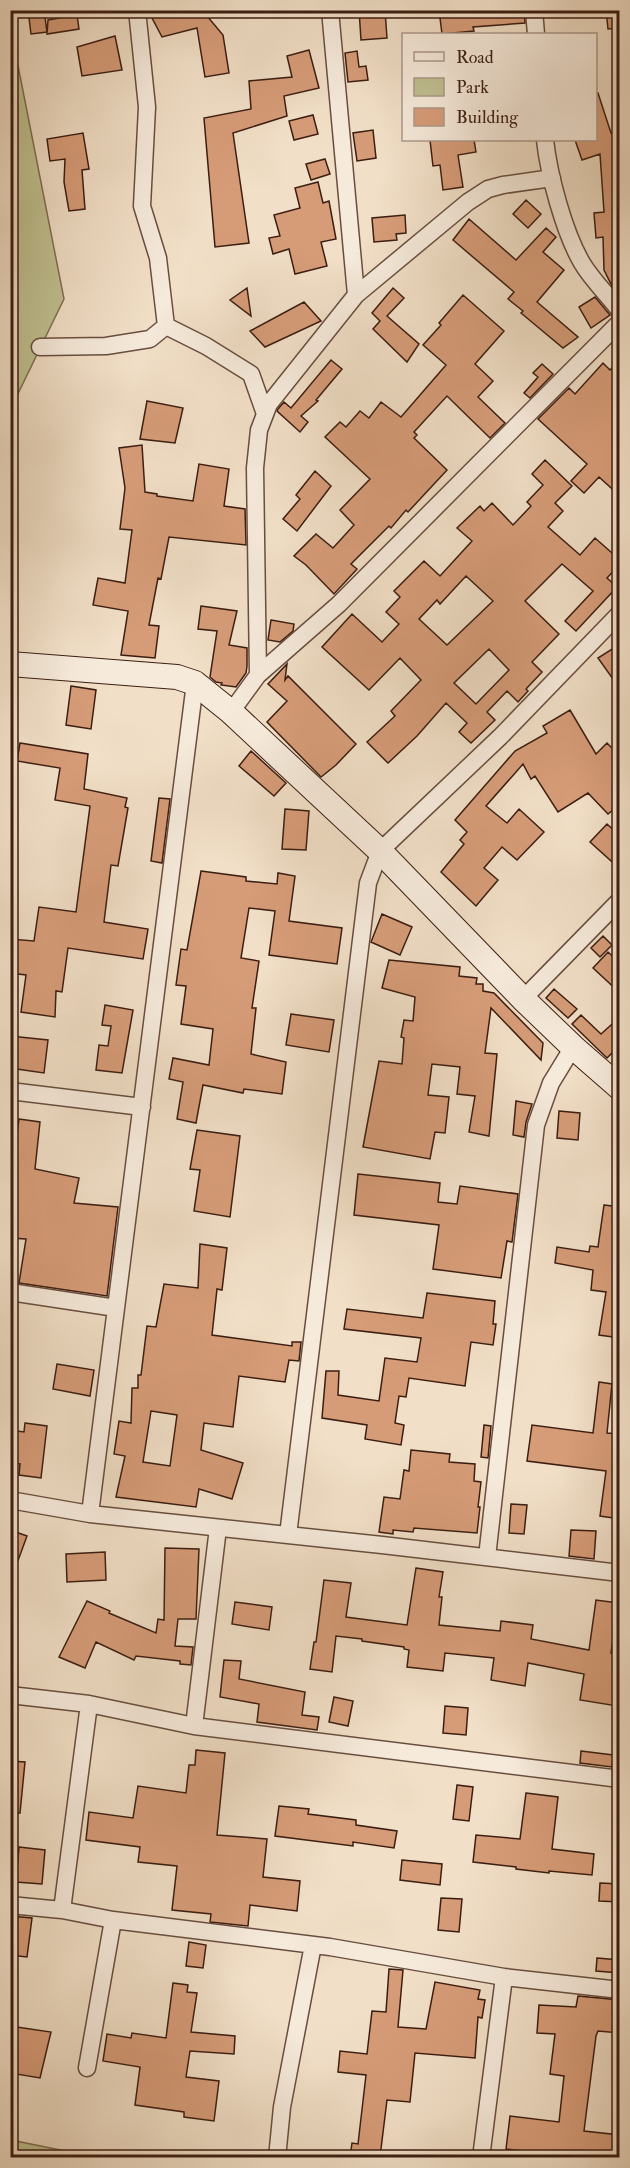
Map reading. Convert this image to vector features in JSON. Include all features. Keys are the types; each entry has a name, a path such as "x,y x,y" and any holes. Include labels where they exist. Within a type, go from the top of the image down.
{"street":[{"path":"137,10 147,107 142,206 158,258 165,326"},
{"path":"330,10 356,296"},
{"path":"534,10 536,33"},
{"path":"545,141 552,178 564,219 583,264 620,311"},
{"path":"258,675 255,468 259,430 269,404 356,296 468,202 488,189 552,178"},
{"path":"231,712 258,675 339,604 620,322"},
{"path":"40,347 106,346 150,339 165,326"},
{"path":"165,326 206,346 251,374 265,414"},
{"path":"288,1535 368,883 380,851 500,737 620,613"},
{"path":"10,664 177,677 195,682 231,712 380,851 523,999 620,1088"},
{"path":"90,1514 195,682"},
{"path":"523,999 620,900"},
{"path":"487,1557 536,1125 550,1083 573,1047"},
{"path":"10,1091 142,1107"},
{"path":"10,1292 116,1308"},
{"path":"10,1500 90,1514 620,1573"},
{"path":"194,1726 218,1528"},
{"path":"10,1695 89,1704 194,1726 620,1779"},
{"path":"62,1910 89,1704"},
{"path":"10,1905 62,1910 113,1920 313,1945 504,1977 620,1990"},
{"path":"87,2068 113,1920"},
{"path":"277,2157 282,2107 313,1945"},
{"path":"481,2157 504,1977"}],"green space":[{"path":"10,25 64,299 11,408 10,408"},
{"path":"11,2140 95,2157 11,2157"}],"building":[{"path":"28,10 44,10 47,32 31,34"},
{"path":"185,10 202,10 223,35 229,73 205,77 197,28 162,37 151,16"},
{"path":"359,10 385,10 387,38 361,40"},
{"path":"439,10 524,10 525,23 473,27 474,31 442,33"},
{"path":"606,10 620,10 620,28 608,29"},
{"path":"77,15 79,29 47,34 48,20"},
{"path":"115,36 122,70 82,76 77,47"},
{"path":"309,50 319,88 284,96 287,116 233,133 249,243 215,247 204,118 251,109 249,81 292,77 287,56"},
{"path":"357,51 359,67 366,66 368,80 348,82 345,53"},
{"path":"597,94 611,133 620,130 620,294 611,284 604,270 603,237 596,238 594,213 604,212 600,154 582,160 575,141 597,141"},
{"path":"313,115 318,134 294,140 289,121"},
{"path":"373,130 376,158 357,161 353,133"},
{"path":"83,133 89,169 82,170 85,209 69,211 64,182 65,159 50,161 47,139"},
{"path":"430,141 474,141 476,152 458,155 463,187 443,190 440,165 433,166"},
{"path":"325,159 330,174 311,180 306,164"},
{"path":"318,182 323,203 329,201 336,239 321,242 327,266 295,274 289,249 273,254 269,238 280,236 274,215 300,208 295,188"},
{"path":"526,200 541,214 528,228 513,214"},
{"path":"405,215 406,233 396,234 397,240 374,242 372,218"},
{"path":"469,219 516,260 546,228 556,237 543,252 564,270 537,302 578,337 563,348 521,313 523,311 508,299 514,292 453,240"},
{"path":"247,288 251,316 230,300"},
{"path":"393,288 404,298 387,316 419,344 407,362 373,329 380,321 372,313"},
{"path":"463,295 504,331 475,364 493,381 478,397 505,423 490,438 447,396 414,432 417,435 414,438 447,470 408,512 406,510 391,528 389,526 351,564 357,569 334,594 294,556 316,534 333,548 354,525 340,510 370,479 325,437 340,422 346,427 360,411 369,418 381,402 401,417 446,365 423,345"},
{"path":"595,297 610,315 591,328 579,307"},
{"path":"304,302 321,321 265,347 250,331"},
{"path":"331,360 342,369 316,400 318,401 301,416 308,422 300,432 277,411 284,402 291,408"},
{"path":"620,360 620,458 613,465 620,470 620,496 599,477 584,493 571,481 587,464 538,419 569,388 575,394 603,363 610,370"},
{"path":"542,364 553,374 530,398 524,393 538,377 533,373"},
{"path":"147,401 183,408 175,443 140,439"},
{"path":"142,445 145,492 193,501 199,464 229,469 224,506 245,509 246,545 169,537 149,625 159,626 155,658 121,655 128,611 93,605 98,578 125,583 132,530 120,529 125,488 119,448"},
{"path":"545,460 572,486 555,503 563,511 548,527 580,555 595,538 620,560 620,564 607,578 617,587 576,631 565,621 593,591 562,564 525,601 559,634 532,662 542,672 526,689 528,691 518,702 507,691 487,712 495,720 471,743 459,732 467,723 446,703 417,736 388,763 367,742 395,716 391,711 421,680 400,658 369,690 322,647 352,614 382,642 399,624 386,612 400,597 394,591 424,561 440,576 472,541 457,528 480,506 484,511 492,503 513,525 531,506 527,502 543,485 532,474","holes":["466,576 493,601 447,645 419,619 437,600 440,604","489,649 509,670 476,704 454,683"]},
{"path":"315,471 331,486 297,531 283,519 300,499 296,495"},
{"path":"201,606 237,611 229,645 247,648 247,666 246,673 236,687 221,685 222,683 210,677 217,631 198,629"},
{"path":"271,620 294,624 293,631 280,642 268,640"},
{"path":"620,644 620,689 598,658"},
{"path":"287,664 285,680 288,676 356,744 321,777 267,722 287,701 268,684"},
{"path":"71,686 96,690 91,729 66,725"},
{"path":"570,710 596,754 607,743 620,756 620,804 608,814 588,793 558,812 535,776 531,779 523,764 486,806 507,823 519,809 544,832 517,860 502,847 484,868 498,880 476,906 441,872 464,844 460,840 467,832 455,820 515,751 547,733 543,726"},
{"path":"20,743 88,754 84,789 127,798 125,807 128,808 118,866 111,865 104,922 148,929 143,959 68,948 62,992 56,991 55,1017 21,1012 26,975 10,973 10,939 34,941 39,907 76,912 90,806 55,800 60,768 17,761"},
{"path":"251,751 286,783 274,796 239,766"},
{"path":"159,798 170,799 162,863 151,861"},
{"path":"285,809 309,811 306,850 282,849"},
{"path":"607,824 620,836 620,869 590,842"},
{"path":"201,871 246,877 246,881 277,884 278,873 295,876 289,921 342,928 337,964 269,955 275,911 249,908 241,958 259,961 252,1008 256,1008 251,1054 286,1062 282,1094 244,1089 243,1093 203,1085 196,1123 177,1119 183,1082 169,1079 173,1058 209,1065 213,1029 181,1024 186,986 176,985 181,949 187,950"},
{"path":"382,914 412,927 400,955 371,942"},
{"path":"603,936 612,945 600,957 591,948"},
{"path":"608,952 620,963 620,993 593,968"},
{"path":"389,960 460,967 459,976 477,978 476,984 483,984 483,991 494,993 543,1043 541,1060 491,1008 485,1053 497,1054 489,1136 469,1132 475,1096 457,1094 460,1067 432,1064 428,1095 449,1097 445,1133 435,1132 430,1159 363,1147 379,1061 402,1064 404,1038 401,1037 404,1020 413,1021 415,997 382,988"},
{"path":"554,989 577,1009 568,1018 546,998"},
{"path":"105,1005 133,1010 122,1073 96,1070 99,1045 108,1046 111,1026 102,1025"},
{"path":"291,1014 334,1020 329,1052 286,1045"},
{"path":"581,1015 601,1034 620,1017 620,1045 607,1058 572,1024"},
{"path":"10,1036 48,1040 44,1073 10,1068"},
{"path":"516,1101 532,1104 524,1137 513,1135"},
{"path":"559,1111 580,1113 578,1140 557,1138"},
{"path":"19,1119 40,1122 35,1169 79,1178 74,1203 118,1207 107,1296 19,1283 26,1239 10,1238 10,1189"},
{"path":"197,1130 240,1136 230,1217 194,1211 200,1170 190,1169"},
{"path":"358,1174 440,1183 438,1202 457,1204 460,1186 518,1194 512,1242 507,1241 501,1278 433,1269 439,1225 354,1215"},
{"path":"604,1205 620,1207 620,1338 599,1335 606,1292 591,1290 593,1270 555,1263 557,1247 589,1252 590,1246 598,1247"},
{"path":"200,1244 227,1248 222,1290 217,1289 212,1335 292,1346 292,1342 301,1342 299,1361 289,1360 285,1382 239,1376 233,1427 204,1423 201,1450 243,1463 232,1499 199,1489 196,1507 116,1497 125,1456 114,1454 119,1421 131,1423 132,1388 138,1388 138,1375 141,1375 147,1326 156,1327 164,1284 198,1288","holes":["151,1411 177,1415 170,1466 143,1462"]},
{"path":"427,1293 495,1301 493,1324 496,1324 493,1345 471,1342 465,1386 409,1378 406,1397 399,1396 395,1423 404,1425 401,1445 365,1439 367,1425 322,1418 326,1371 339,1371 338,1395 379,1401 385,1358 417,1362 421,1338 344,1329 347,1309 423,1318"},
{"path":"57,1364 94,1370 90,1396 53,1389"},
{"path":"599,1382 612,1384 607,1433 620,1434 620,1519 600,1516 606,1471 527,1461 532,1425 593,1433"},
{"path":"25,1423 47,1426 41,1478 19,1475 20,1464 10,1463 10,1430 24,1432"},
{"path":"484,1425 491,1426 488,1458 481,1457"},
{"path":"411,1450 450,1454 449,1462 475,1464 474,1481 481,1482 477,1533 414,1528 413,1532 393,1530 393,1534 379,1532 384,1497 400,1499 404,1470 409,1471"},
{"path":"511,1504 527,1505 524,1534 509,1533"},
{"path":"10,1530 27,1536 12,1577 10,1576"},
{"path":"571,1530 596,1531 594,1559 569,1556"},
{"path":"165,1548 199,1549 196,1619 178,1619 175,1646 193,1647 191,1665 180,1664 180,1661 136,1656 134,1660 96,1642 85,1668 59,1657 87,1601 156,1633 158,1619 164,1620"},
{"path":"105,1552 106,1580 67,1582 66,1554"},
{"path":"416,1568 443,1572 439,1597 442,1597 439,1625 500,1631 501,1621 533,1625 531,1639 589,1650 596,1600 618,1603 611,1653 620,1654 620,1691 617,1706 580,1700 584,1674 528,1663 525,1686 491,1680 494,1658 445,1653 443,1671 407,1667 409,1650 404,1647 362,1641 362,1639 336,1636 332,1672 310,1669 324,1580 351,1583 346,1617 407,1625"},
{"path":"235,1602 272,1607 269,1630 232,1624"},
{"path":"224,1660 241,1661 239,1679 305,1692 302,1715 319,1717 317,1730 257,1722 259,1704 220,1697"},
{"path":"334,1697 353,1701 348,1726 329,1722"},
{"path":"445,1706 468,1708 466,1735 443,1733"},
{"path":"196,1750 225,1753 217,1835 267,1839 263,1877 300,1881 297,1911 250,1905 248,1926 210,1922 211,1914 172,1910 177,1866 138,1862 140,1847 86,1840 89,1812 133,1818 138,1786 186,1793 189,1765 195,1765"},
{"path":"581,1751 613,1755 612,1767 580,1763"},
{"path":"10,1761 25,1762 20,1813 10,1813"},
{"path":"457,1785 473,1787 469,1821 453,1819"},
{"path":"526,1793 558,1797 552,1849 594,1854 592,1875 549,1871 549,1873 473,1862 476,1835 520,1839"},
{"path":"279,1806 309,1809 308,1814 356,1820 356,1825 397,1831 394,1848 353,1842 353,1846 275,1836"},
{"path":"19,1847 45,1850 42,1884 16,1882"},
{"path":"402,1860 442,1864 440,1885 400,1880"},
{"path":"600,1883 620,1884 620,1902 599,1901"},
{"path":"441,1898 462,1899 459,1932 438,1930"},
{"path":"10,1916 32,1918 27,1957 10,1955"},
{"path":"189,1942 206,1945 203,1968 186,1966"},
{"path":"597,1958 620,1960 620,1973 596,1971"},
{"path":"389,1969 403,1970 398,2027 426,2029 435,1982 480,1990 478,1999 485,2000 482,2018 478,2017 475,2058 415,2053 410,2102 387,2100 380,2157 350,2157 352,2143 358,2144 366,2075 338,2072 340,2051 367,2054 372,2011 386,2012"},
{"path":"173,1983 188,1985 187,1992 197,1993 191,2032 235,2036 234,2054 190,2051 186,2077 219,2081 214,2121 184,2117 184,2112 135,2105 140,2067 103,2061 107,2034 131,2038 132,2033 166,2038"},
{"path":"578,1996 620,2000 620,2033 598,2031 596,2036 584,2131 620,2135 620,2157 574,2157 506,2149 510,2116 559,2122 564,2076 550,2074 555,2034 537,2033 539,2005 576,2007"},
{"path":"10,2026 51,2032 40,2078 10,2073 13,2046 10,2046"}]}
